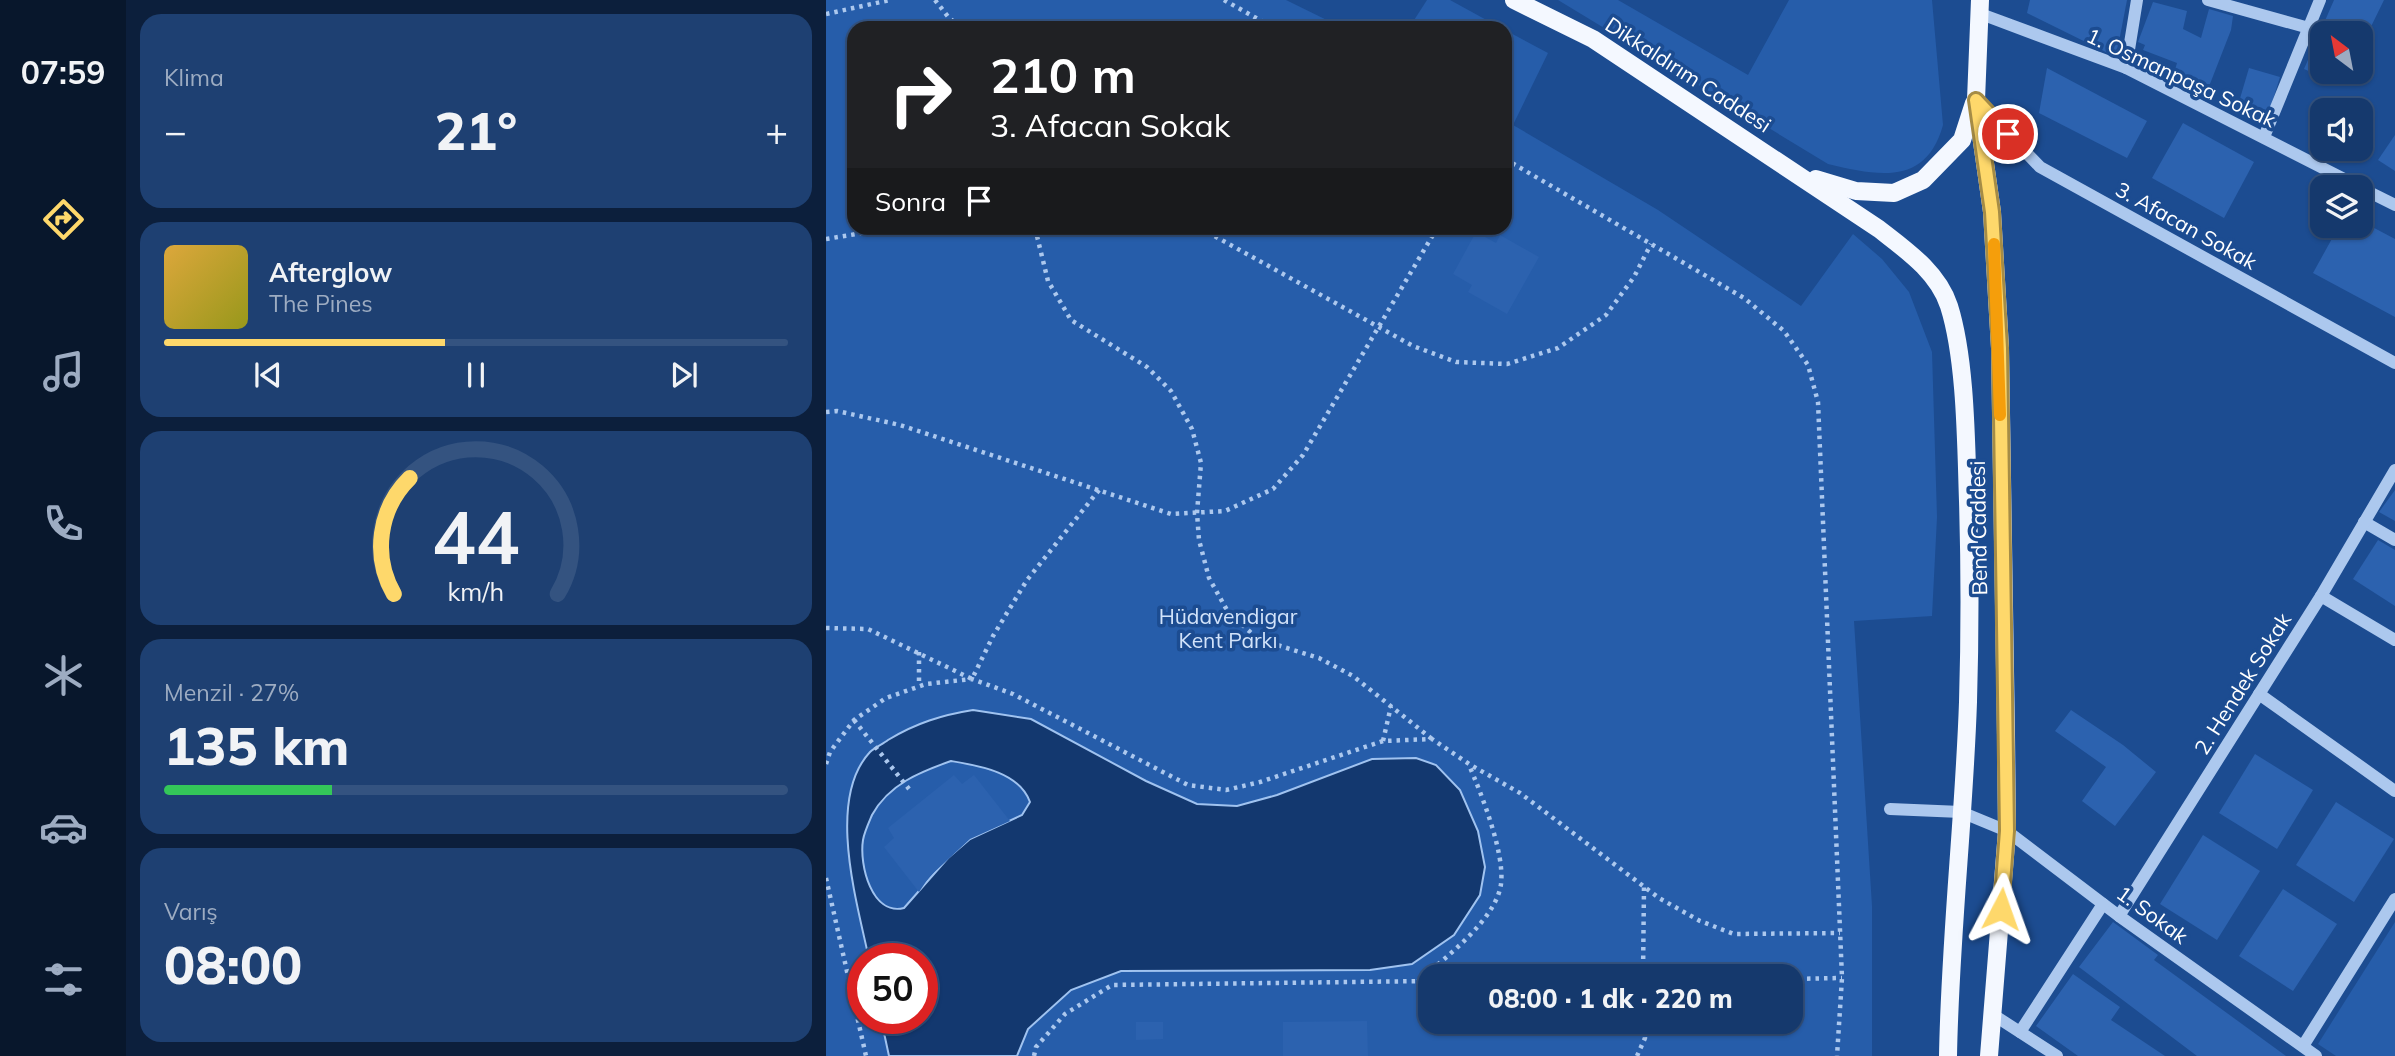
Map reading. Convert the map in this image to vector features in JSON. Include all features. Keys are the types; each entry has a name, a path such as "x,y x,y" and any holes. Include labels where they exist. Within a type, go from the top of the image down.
{"main road":[{"name":"Dikkaldırım Caddesi","path":"1514,0 1593,40 1798,173"},
{"name":"Bend Caddesi","path":"1981,7 1976,100 1992,212 2000,348 2007,831 1989,1056"},
{"path":"1798,173 1856,191 1894,193 1923,180 1962,140 1976,100"},
{"name":"Bend Caddesi","path":"1798,173 1910,253 1933,276 1949,305 1958,355 1967,462 1968,701 1948,1056"}],"street":[{"path":"2126,68 2137,0"},
{"path":"2208,0 2309,28"},
{"path":"2264,137 2320,0"},
{"name":"1. Osmanpaşa Sokak","path":"1981,7 2126,68 2337,175"},
{"name":"3. Afacan Sokak","path":"1976,100 2040,167 2395,363"},
{"name":"1. Osmanpaşa Sokak","path":"2373,194 2395,205"},
{"name":"2. Hendek Sokak","path":"2119,916 2321,596 2395,470"},
{"path":"2364,522 2395,540"},
{"path":"2321,596 2395,640"},
{"path":"2259,694 2395,791"},
{"path":"1890,809 1961,812"},
{"name":"1. Sokak","path":"1961,812 2007,831 2119,916 2316,1056"},
{"path":"2303,1046 2395,899"},
{"path":"2020,1032 2103,904"},
{"path":"1992,1014 2057,1056"}],"path":[{"path":"826,14 890,0"},
{"path":"935,0 953,21"},
{"path":"1224,0 1262,21"},
{"path":"1512,163 1744,298 1784,331 1808,365 1818,402 1842,978 1837,1056"},
{"path":"826,239 850,235"},
{"path":"1037,235 1048,281 1071,320 1147,368 1171,391 1192,429 1201,463 1197,513 1199,540 1209,578 1228,612 1258,639 1320,658 1353,676 1432,739 1520,793 1644,887 1700,921 1734,934 1840,933"},
{"path":"1213,235 1413,346 1456,362 1507,364 1558,348 1606,315 1634,277 1651,244"},
{"path":"826,412 837,411 900,425 1171,514 1225,511 1273,489 1303,456 1433,235"},
{"path":"972,679 993,636 1027,580 1099,490"},
{"path":"826,628 868,629 972,679 1013,694 1188,785 1226,790 1260,782 1383,741 1432,739"},
{"path":"919,652 919,686"},
{"path":"826,764 830,752 854,720 886,698 919,686 972,679"},
{"path":"1383,741 1391,706"},
{"path":"854,720 909,789"},
{"path":"1438,964 1464,942 1488,914 1501,884 1488,811 1469,764"},
{"path":"826,878 866,1056"},
{"path":"1643,964 1644,887"},
{"path":"1803,978 1842,978"},
{"path":"1034,1056 1036,1047 1065,1014 1112,985 1418,981"},
{"path":"1637,1056 1645,1034"}],"green space":[{"name":"Hüdavendigar Kent Parkı","path":"826,0 1286,0 1329,21 847,21 847,235 1512,235 1512,34 1548,53 1513,125 1658,210 1801,306 1853,234 1882,259 1909,292 1932,352 1937,517 1932,616 1854,621 1872,906 1872,1056 826,1056"},
{"path":"1427,0 1450,0 1488,21 1414,21"},
{"path":"1558,0 1618,0 1748,75 1789,0 1932,0 1943,125 1935,145 1925,159 1913,167 1882,173 1828,164"},
{"path":"2395,922 2395,1056 2336,1056 2318,1044"}],"shaded area":[{"path":"973,710 1031,719 1146,781 1197,804 1237,806 1277,795 1372,759 1416,758 1436,765 1460,790 1478,831 1485,867 1480,895 1454,935 1412,964 1370,970 1121,971 1071,990 1028,1029 1017,1056 889,1056 884,1034 938,1034 938,943 865,943 848,852 850,796 857,772 872,750 898,734 940,717","holes":["951,761 986,768 1008,777 1025,792 1030,802 1022,815 970,839 948,858 904,908 893,908 884,904 870,886 862,850 865,831 879,804 906,780"]}],"building":[{"path":"2030,0 2127,0 2116,57 2027,13"},
{"path":"2334,0 2384,0 2373,22 2325,21"},
{"path":"2153,2 2187,11 2183,29 2201,38 2209,9 2233,16 2231,30 2208,89 2174,73 2177,63 2143,50 2145,45 2138,42"},
{"path":"2310,55 2310,72 2304,69"},
{"path":"2047,68 2147,121 2127,158 2039,113"},
{"path":"2249,68 2280,77 2266,122 2236,112"},
{"path":"2183,123 2254,162 2224,218 2152,178"},
{"path":"2395,135 2395,171 2378,160"},
{"path":"2373,227 2395,239 2395,317 2313,273 2332,238 2373,238"},
{"path":"1474,235 1481,235 1496,243 1500,235 1539,257 1507,314 1468,292 1472,285 1453,274"},
{"path":"2395,490 2395,521 2379,512"},
{"path":"2378,540 2395,550 2395,606 2353,579"},
{"path":"2071,710 2123,745 2156,772 2115,826 2082,801 2106,767 2055,731"},
{"path":"2255,754 2313,790 2277,849 2219,813"},
{"path":"954,775 962,784 974,775 1010,821 970,839 929,877 919,892 884,847 894,838 888,828"},
{"path":"2336,802 2394,839 2354,902 2296,865"},
{"path":"2203,835 2260,871 2217,940 2160,904"},
{"path":"2283,889 2337,924 2293,991 2239,956"},
{"path":"2113,922 2158,955 2154,960 2286,1056 2197,1056 2079,967"},
{"path":"2073,974 2120,1007 2111,1020 2165,1056 2078,1056 2036,1026"},
{"path":"1367,1021 1368,1056 1283,1056 1283,1022"},
{"path":"1136,1022 1163,1022 1163,1039 1136,1040"}],"slow traffic":[{"path":"1994,244 2000,348 2000,415"}],"route":[{"path":"2001,909 2007,831 2000,348 1992,212 1976,100 2008,134"}]}
